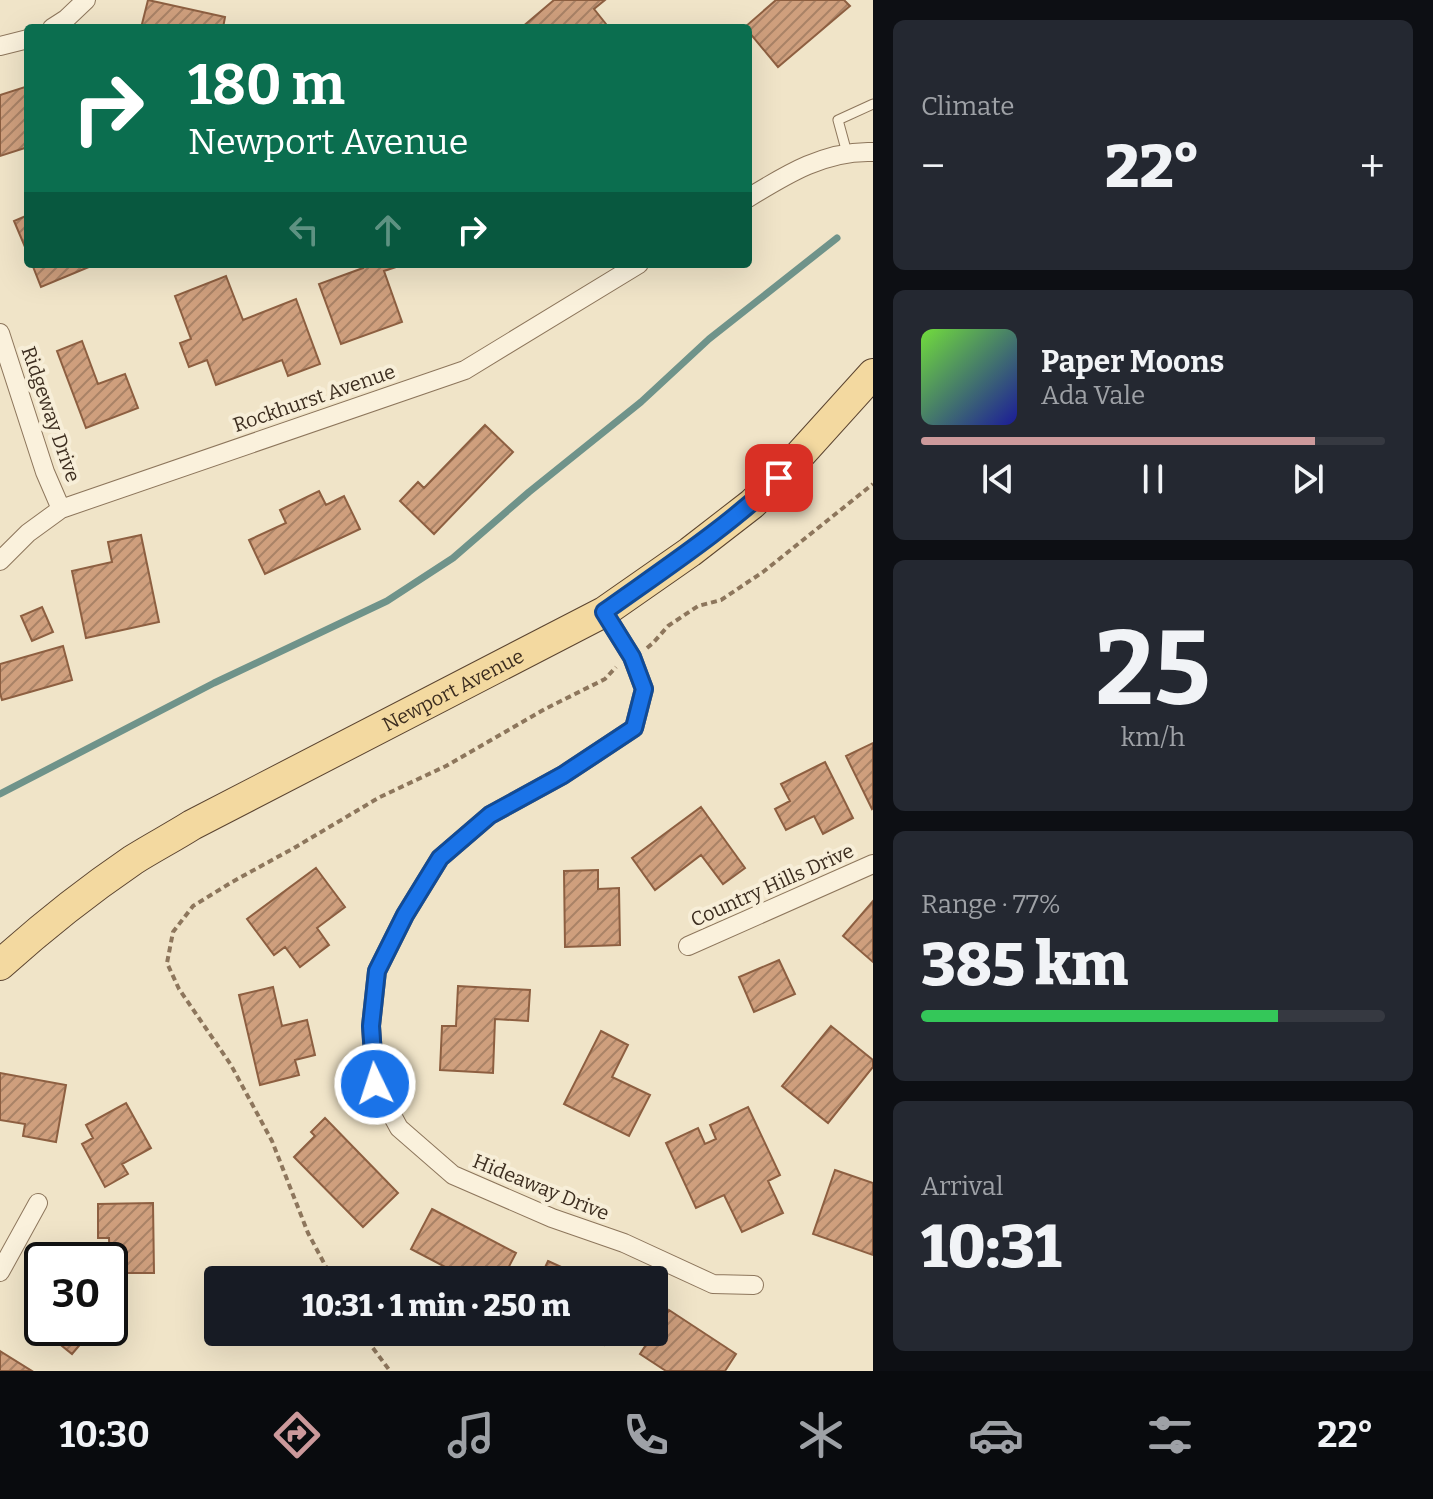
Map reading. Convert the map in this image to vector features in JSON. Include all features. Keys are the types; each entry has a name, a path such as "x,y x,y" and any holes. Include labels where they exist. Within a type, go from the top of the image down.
{"main road":[{"name":"Newport Avenue","path":"0,965 44,925 86,893 192,825 604,612 752,504 873,374"}],"street":[{"path":"58,24 86,0"},
{"path":"0,46 24,40"},
{"path":"752,196 805,165 847,153 873,152"},
{"name":"Rockhurst Avenue","path":"0,561 28,533 61,509 465,370 632,268"},
{"name":"Ridgeway Drive","path":"0,333 45,472 61,509"},
{"name":"Hideaway Drive","path":"604,612 632,657 644,689 634,728 563,775 490,815 440,858 405,915 377,971 371,1026 375,1084 399,1128 453,1175 552,1218 624,1243 713,1284 754,1285"},
{"name":"Country Hills Drive","path":"688,946 873,864"},
{"path":"0,1272 38,1203"}],"lane":[{"path":"847,153 838,120 873,104"}],"path":[{"path":"371,1346 390,1371"}],"building":[{"path":"148,0 225,17 224,24 142,24"},
{"path":"554,0 605,0 594,9 606,24 526,24"},
{"path":"776,0 844,0 850,6 778,67 752,36 752,24 748,24"},
{"path":"24,87 24,148 0,156 0,95"},
{"path":"24,217 24,245 14,221"},
{"path":"34,268 86,268 41,287"},
{"path":"363,268 393,268 384,271 402,322 341,344 319,284"},
{"path":"226,276 243,320 296,299 320,364 288,376 282,360 216,385 207,360 189,367 180,343 191,339 175,296"},
{"path":"82,341 98,384 125,374 138,408 86,428 57,351"},
{"path":"485,425 513,452 434,534 400,501 418,482 424,488"},
{"path":"319,491 326,505 344,496 360,529 265,574 249,540 286,523 280,510"},
{"path":"141,535 159,622 86,638 72,571 112,562 108,542"},
{"path":"42,607 53,632 32,641 21,616"},
{"path":"63,646 72,680 2,700 0,664"},
{"path":"873,743 873,808 872,809 846,756"},
{"path":"825,762 853,818 823,834 814,816 786,830 775,809 790,801 781,784"},
{"path":"701,807 745,868 723,884 701,855 655,890 632,858"},
{"path":"316,868 345,907 317,928 329,945 300,967 285,947 274,955 247,919"},
{"path":"598,870 598,889 619,888 620,945 565,947 564,871"},
{"path":"873,901 873,962 843,936"},
{"path":"779,960 795,994 754,1012 739,977"},
{"path":"458,986 530,990 528,1021 495,1019 493,1073 440,1070 442,1026 456,1026"},
{"path":"273,987 282,1026 307,1020 315,1055 295,1060 299,1075 260,1085 239,995"},
{"path":"831,1026 873,1060 873,1067 828,1123 782,1086"},
{"path":"601,1031 628,1045 612,1077 650,1095 629,1136 564,1104"},
{"path":"0,1073 66,1085 56,1142 23,1136 25,1124 0,1120"},
{"path":"126,1103 151,1148 122,1164 128,1174 105,1187 82,1144 93,1138 86,1125"},
{"path":"748,1107 780,1175 768,1181 783,1213 742,1232 724,1195 696,1208 666,1143 698,1128 705,1144 716,1139 710,1125"},
{"path":"325,1118 398,1193 363,1227 294,1157 315,1136 311,1132"},
{"path":"835,1170 873,1183 873,1255 813,1234"},
{"path":"153,1203 154,1273 128,1273 128,1242 109,1242 109,1238 98,1238 98,1204"},
{"path":"432,1209 516,1253 509,1266 443,1266 411,1249"},
{"path":"668,1312 736,1354 725,1371 666,1371 640,1354 645,1346 668,1346"},
{"path":"62,1346 79,1346 72,1354"},
{"path":"0,1351 32,1371 0,1371"}],"waterway":[{"path":"0,794 214,683 387,601 453,558 641,402 709,339 837,238"}],"route":[{"path":"375,1084 371,1026 377,971 405,915 440,858 490,815 563,775 634,728 644,689 632,657 604,612 690,552 752,504 779,478"}]}
